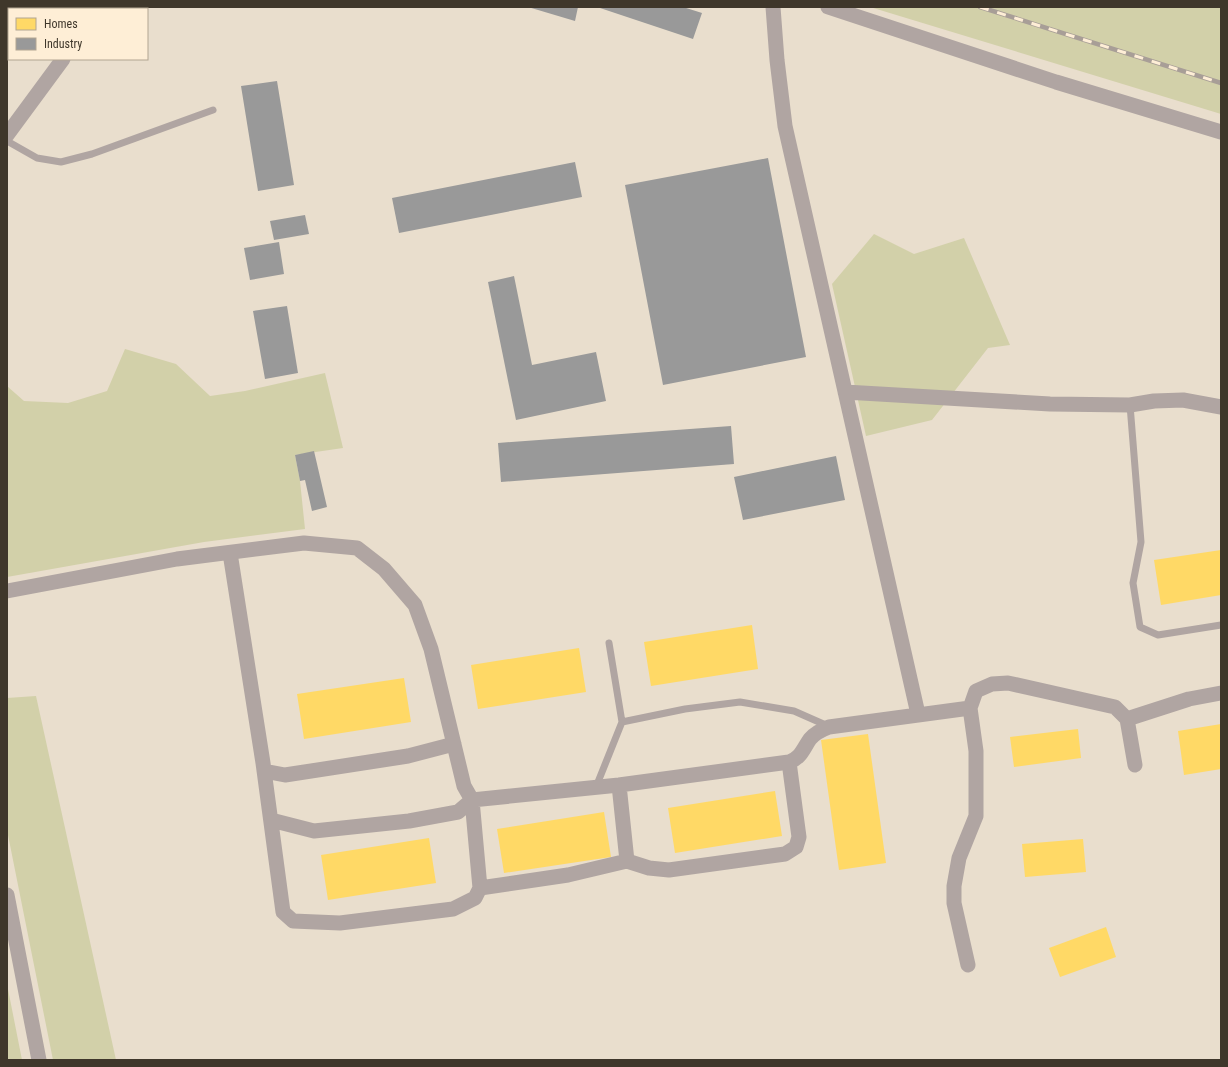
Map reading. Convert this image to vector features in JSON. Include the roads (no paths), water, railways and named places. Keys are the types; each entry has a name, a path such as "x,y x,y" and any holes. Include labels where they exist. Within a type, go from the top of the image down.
{"street":[{"path":"773,7 777,60 785,126 918,714"},
{"path":"828,7 1056,82 1221,132"},
{"path":"7,135 62,60"},
{"path":"845,392 1050,404 1130,405 1154,401 1183,400 1221,407"},
{"path":"7,591 177,559 304,543 357,548 384,569 415,606 431,649 464,786 472,800 480,888 475,898 453,908 340,923 293,921 283,912 264,771 230,553"},
{"path":"968,965 954,903 954,886 959,858 976,816 976,751 970,708 976,691 992,684 1008,683 1115,707 1127,719 1135,765"},
{"path":"1127,719 1182,701 1221,693"},
{"path":"271,820 314,831 409,821 458,812 472,800 619,785 789,762 798,760 811,738 818,731 828,726 970,708"},
{"path":"264,771 285,775 408,756 454,744"},
{"path":"480,888 568,875 627,861 649,868 669,870 786,854 796,848 799,837 789,762"},
{"path":"619,785 627,861"},
{"path":"7,895 39,1060"}],"lane":[{"path":"7,142 36,158 61,162 92,154 213,110"},
{"path":"1130,405 1141,542 1133,583 1140,627 1158,635 1221,625"},
{"path":"596,787 622,722 610,643"},
{"path":"622,722 685,709 740,702 794,711 828,726"}],"railway":[{"path":"980,7 1221,83"}]}
